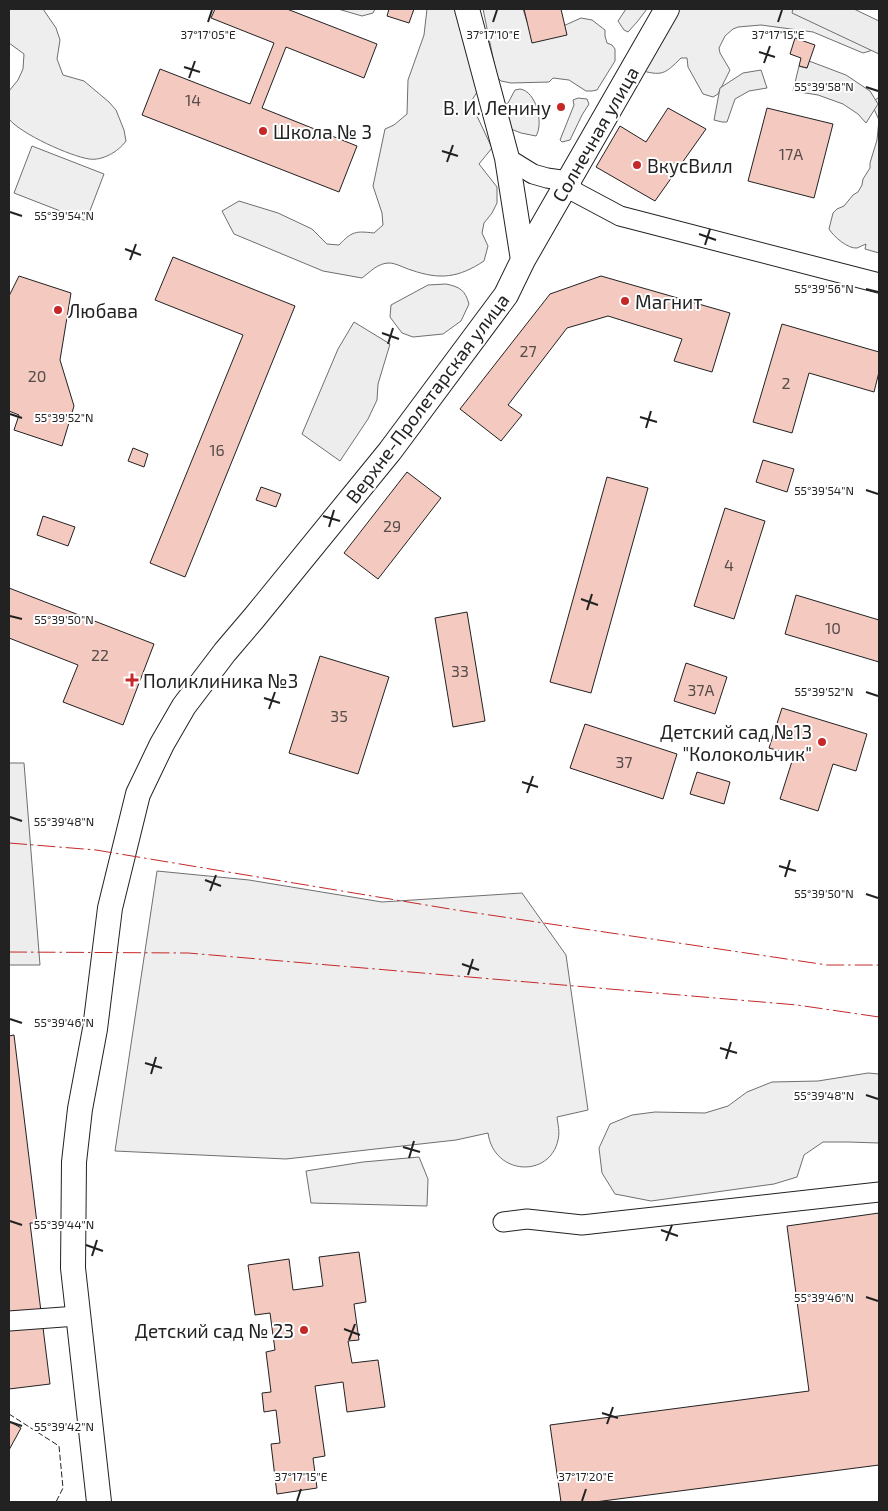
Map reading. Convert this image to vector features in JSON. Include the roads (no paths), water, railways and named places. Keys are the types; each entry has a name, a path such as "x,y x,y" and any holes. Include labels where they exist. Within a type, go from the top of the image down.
{"street":[{"path":"467,9 507,158 523,260"},
{"name":"Солнечная улица","path":"523,260 667,9"},
{"path":"507,158 533,174 568,182 575,192 620,216 879,283"},
{"name":"Верхне-Пролетарская улица","path":"99,1502 77,1316 73,1268 72,1206 80,1109 94,1029 110,908 138,794 162,744 184,706 225,652 390,451 506,295 523,260"},
{"path":"503,1222 527,1220 582,1226 879,1192"},
{"path":"9,1321 77,1316"}],"place":[{"name":"В. И. Ленину","path":"561,107"},
{"name":"Школа № 3","path":"263,131"},
{"name":"ВкусВилл","path":"637,165"},
{"name":"Магнит","path":"625,301"},
{"name":"Любава","path":"58,310"},
{"name":"Поликлиника №3","path":"132,680"},
{"name":"Детский сад №13 \"Колокольчик\"","path":"822,742"},
{"name":"Детский сад № 23","path":"304,1330"}]}
